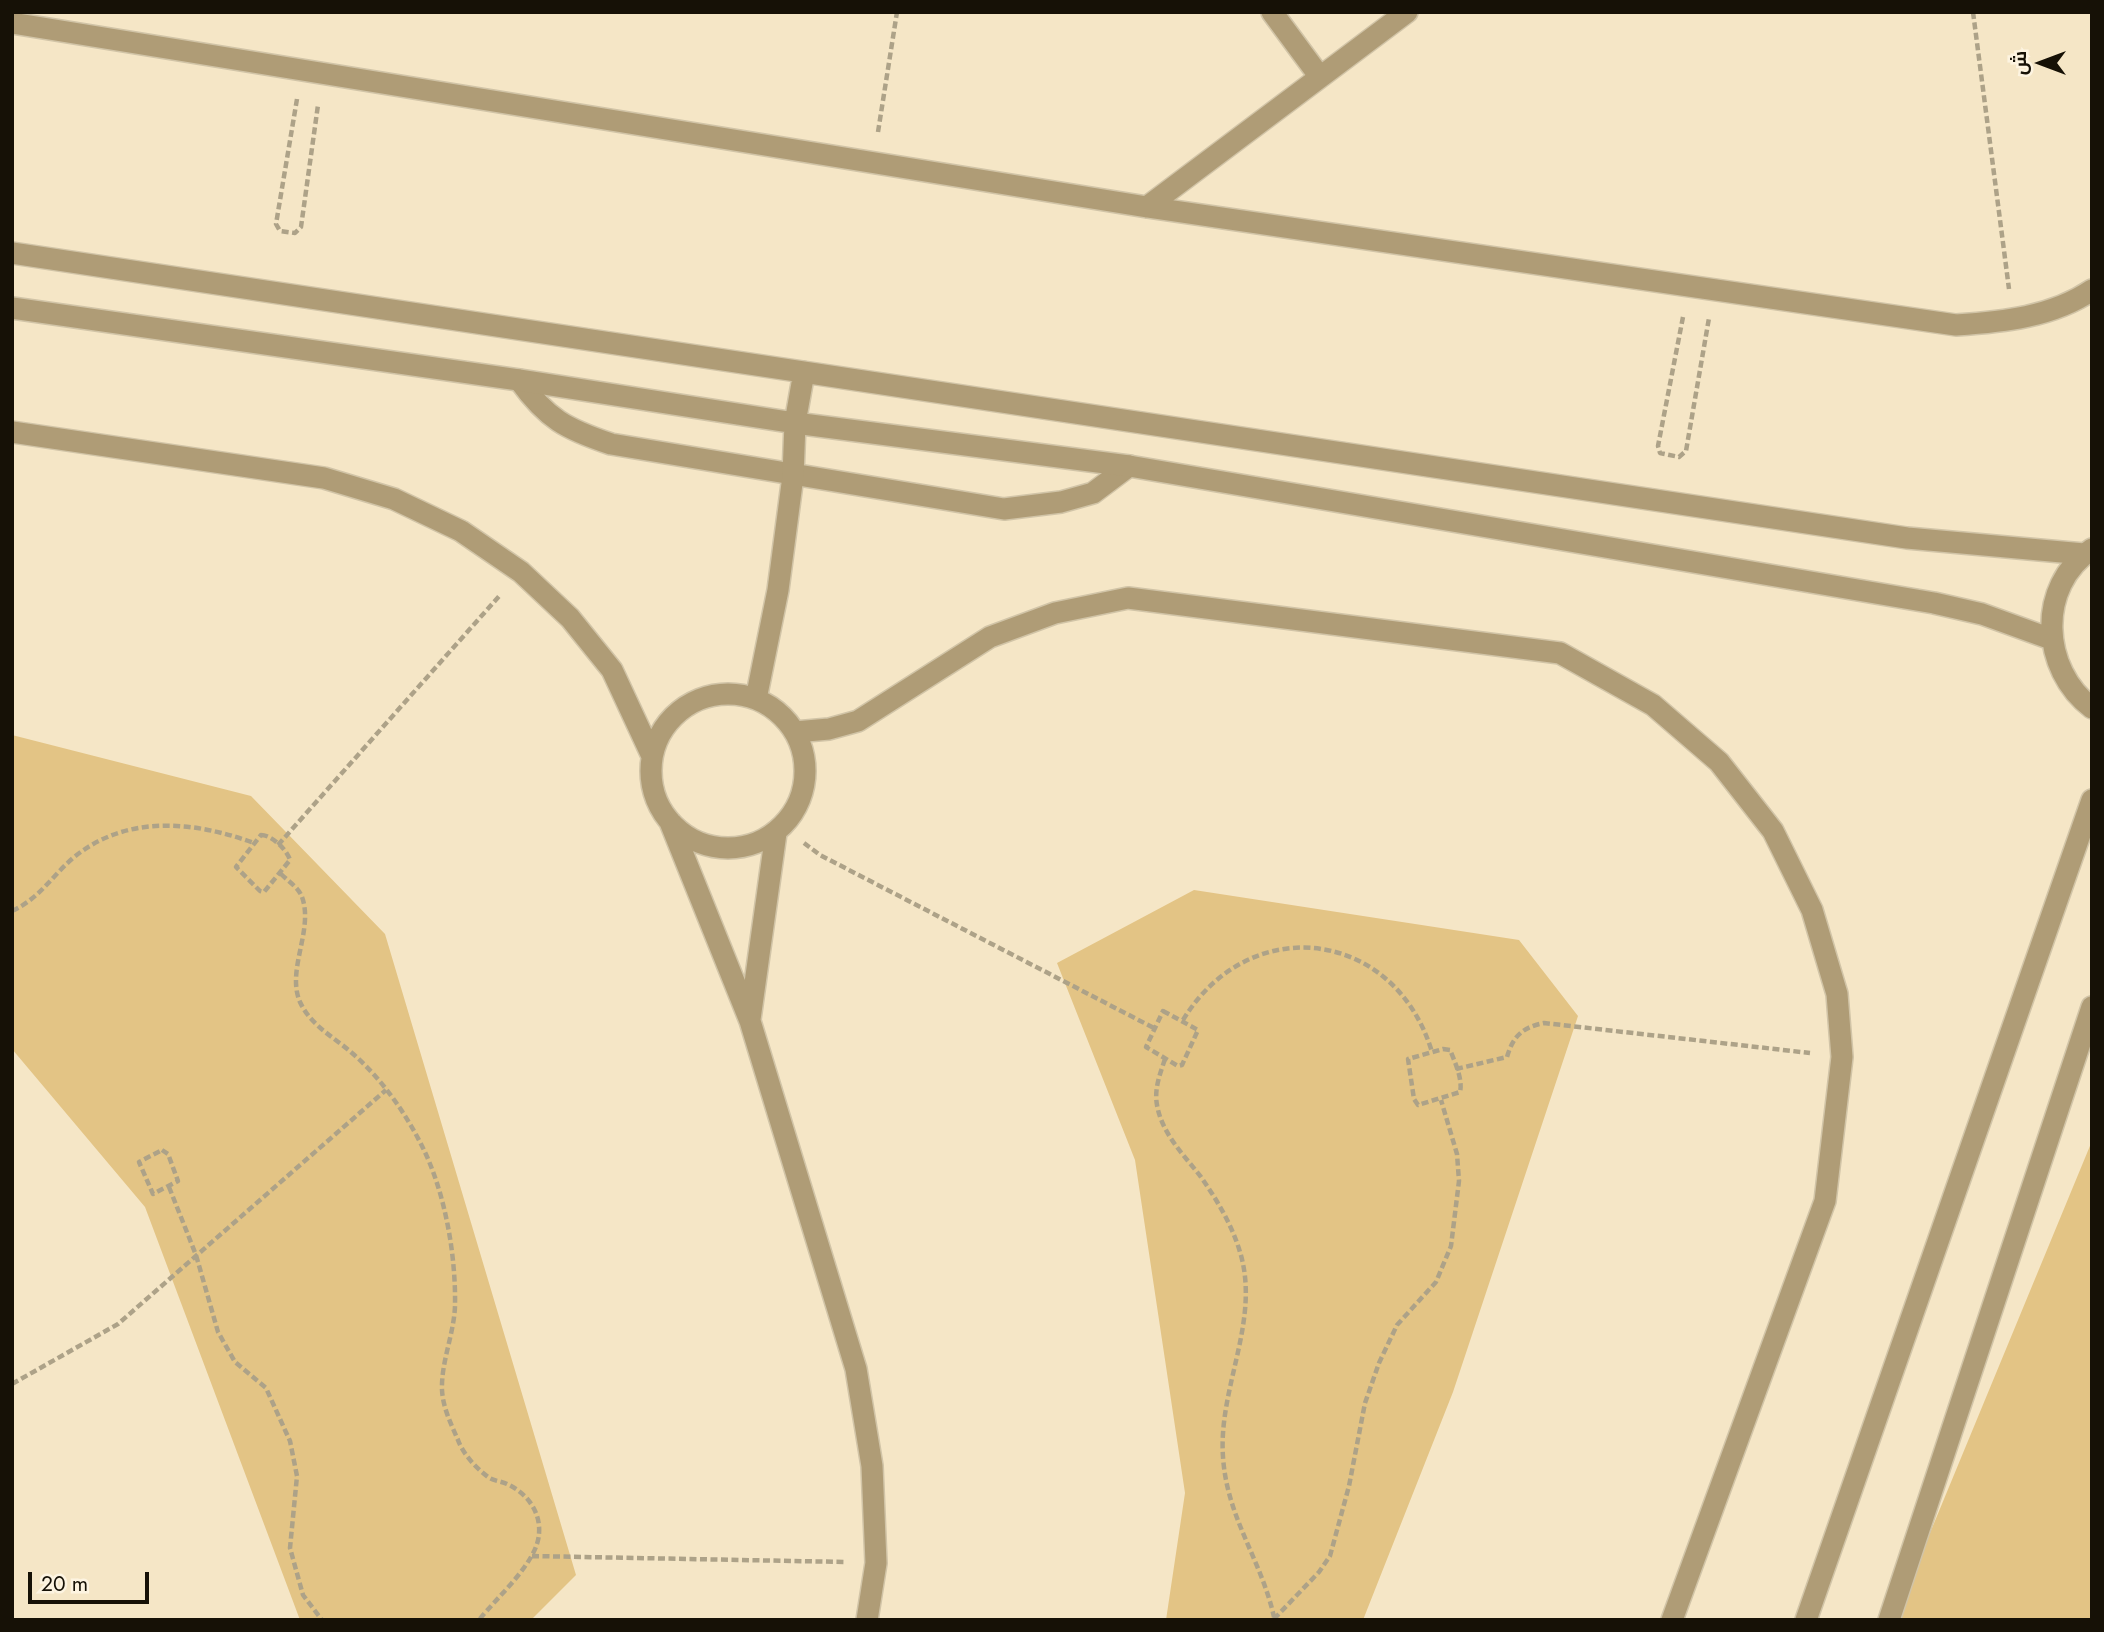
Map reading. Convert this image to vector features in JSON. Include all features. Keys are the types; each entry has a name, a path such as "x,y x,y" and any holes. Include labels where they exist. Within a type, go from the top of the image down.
{"street":[{"path":"1272,12 1320,77"},
{"path":"1147,207 1407,12"},
{"path":"12,23 1147,207 1956,325 2013,321 2081,297 2092,290"},
{"path":"12,253 1907,538 2088,551"},
{"path":"12,308 519,380 795,423 1129,466 1934,603 1982,614 2051,639"},
{"path":"756,699 778,590 793,476 795,423 804,372"},
{"path":"519,380 539,408 586,436 638,449 1004,509 1060,502 1093,493 1129,466"},
{"path":"12,432 324,478 394,499 450,525 520,572 570,618 612,670 652,756"},
{"path":"2088,551 2069,572 2057,593 2051,615 2051,639 2067,684 2092,708"},
{"path":"795,732 828,729 858,721 990,637 1055,613 1128,598 1560,653 1653,705 1719,762 1773,831 1812,910 1837,994 1842,1057 1825,1201 1672,1620"},
{"path":"670,822 688,837 721,848 756,844 783,826 801,799 806,776 804,753 795,732 785,718 756,699 718,694 682,708 658,738 652,756 652,779 657,802 670,822 750,1021 856,1369 872,1466 876,1563 867,1620"},
{"path":"1806,1620 2092,800"},
{"path":"750,1021 783,826"},
{"path":"1889,1620 2092,1007"}],"path":[{"path":"874,163 897,12"},
{"path":"1973,12 2013,321"},
{"path":"312,72 301,227 288,233 280,231 276,224 312,72"},
{"path":"1689,285 1658,446 1660,453 1667,457 1679,457 1686,452 1714,289"},
{"path":"278,845 520,572"},
{"path":"12,911 35,899 54,876 76,856 102,841 130,830 159,824 189,825 219,830 254,843"},
{"path":"783,826 820,855 1154,1028"},
{"path":"266,835 290,860 264,892 238,871 239,862 254,843 266,835"},
{"path":"281,874 302,895 305,916 297,974 299,999 309,1018 352,1052 386,1090 423,1148 446,1225 454,1269 455,1306 443,1377 447,1413 460,1446 490,1479 508,1485 528,1498 538,1516 539,1536 532,1556 479,1620"},
{"path":"1183,1020 1211,982 1250,957 1272,950 1318,948 1363,962 1383,974 1414,1009 1425,1029 1432,1052"},
{"path":"1163,1011 1196,1026 1197,1035 1182,1065 1146,1047 1154,1028 1163,1011"},
{"path":"1456,1069 1507,1057 1518,1033 1530,1026 1544,1023 1842,1057"},
{"path":"1450,1050 1456,1069 1461,1086 1460,1093 1418,1105 1407,1065 1408,1059 1450,1050"},
{"path":"1166,1059 1157,1083 1156,1103 1161,1122 1218,1204 1234,1232 1242,1258 1245,1312 1225,1411 1224,1466 1234,1517 1262,1572 1274,1618 1306,1588 1330,1556 1349,1486 1365,1403 1379,1363 1398,1325 1436,1282 1451,1246 1458,1194 1457,1154 1441,1100"},
{"path":"12,1384 118,1324 386,1090"},
{"path":"166,1151 178,1177 176,1184 169,1187 151,1193 140,1166 141,1159 166,1151"},
{"path":"169,1187 196,1255 218,1332 227,1350 266,1388 290,1441 297,1476 290,1548 303,1595 322,1620"},
{"path":"532,1556 876,1563"}],"shaded area":[{"path":"12,735 251,796 385,934 576,1575 531,1620 300,1620 145,1207 12,1049"},
{"path":"1194,890 1519,940 1578,1016 1453,1392 1363,1620 1166,1620 1185,1493 1135,1160 1057,963"},
{"path":"2092,1141 2092,1620 1894,1620"}]}
